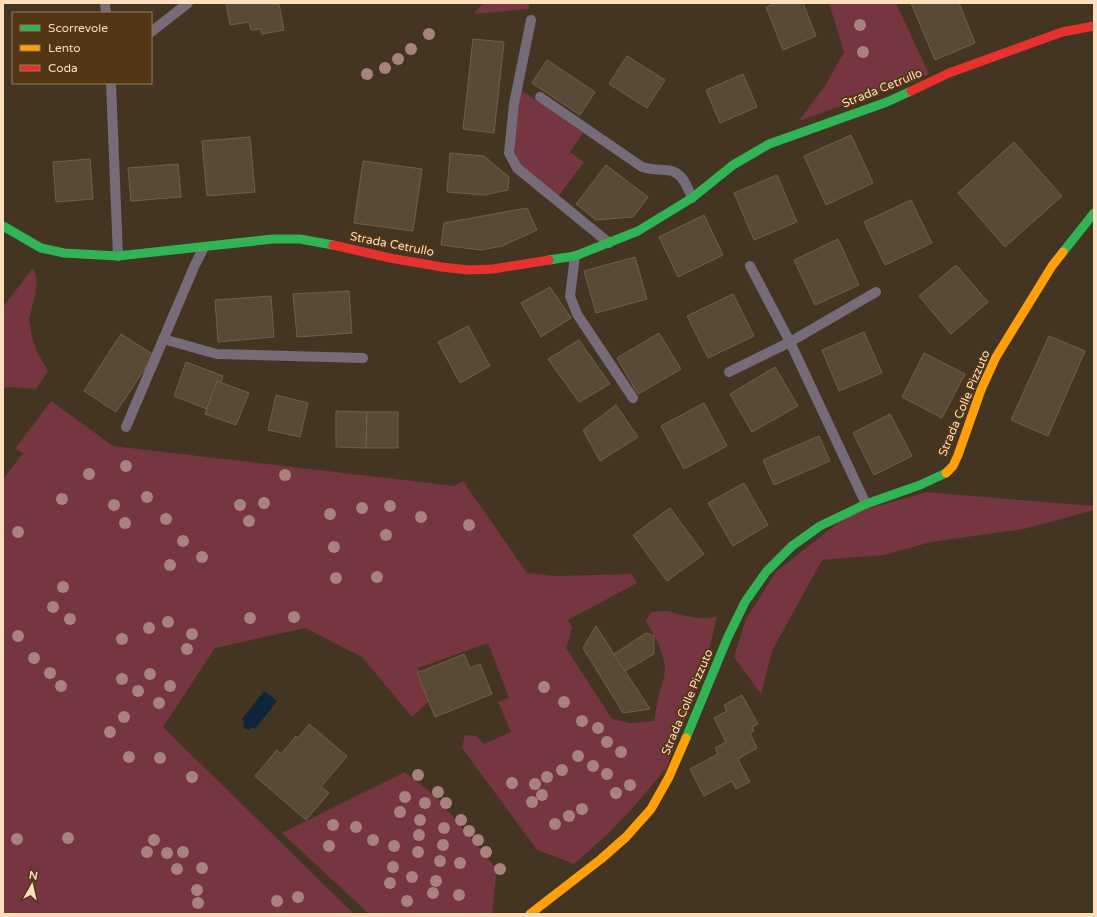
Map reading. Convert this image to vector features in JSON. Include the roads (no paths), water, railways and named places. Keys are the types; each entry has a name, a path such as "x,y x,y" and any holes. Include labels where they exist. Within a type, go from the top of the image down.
{"street":[{"name":"Strada Cetrullo","path":"3,226 41,248 64,253 118,256 273,239 324,243 390,258 468,270 493,269 575,256 638,231 692,198 733,165 768,144 887,102 950,73 1062,32 1094,26"},
{"name":"Strada Colle Pizzuto","path":"530,914 601,859 626,836 651,809 669,777 687,737 727,639 745,602 766,572 792,546 820,526 866,504 920,485 944,474 953,466 981,390 996,357 1052,266 1094,213"}],"lane":[{"path":"152,31 188,3"},
{"path":"531,20 514,104 510,153 517,168 609,243"},
{"path":"111,84 118,256"},
{"path":"540,97 642,167 652,170 676,172 684,181 692,198"},
{"path":"126,427 204,246"},
{"path":"575,256 570,296 577,314 633,398"},
{"path":"750,266 790,342 866,504"},
{"path":"729,372 790,342 876,292"},
{"path":"163,339 217,354 363,358"}],"water":[{"path":"264,691 277,701 255,729 252,727 249,730 245,729 243,725 244,721 242,719"}]}
